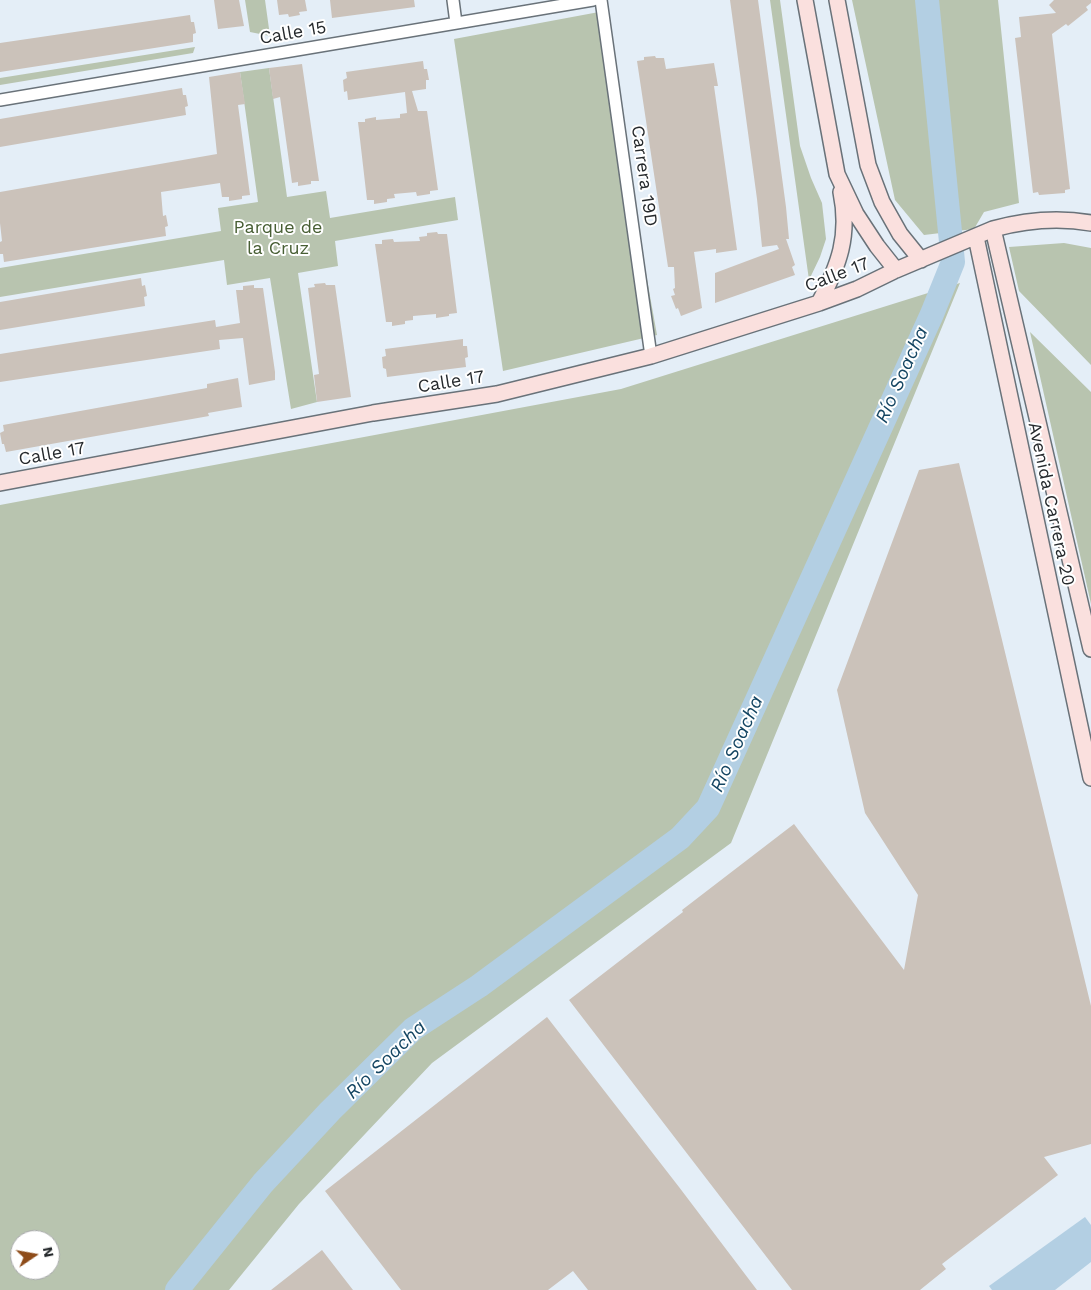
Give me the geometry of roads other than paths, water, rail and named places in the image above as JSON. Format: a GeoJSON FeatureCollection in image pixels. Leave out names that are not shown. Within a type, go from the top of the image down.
{"type":"FeatureCollection","features":[{"type":"Feature","properties":{"kind":"street"},"geometry":{"type":"LineString","coordinates":[[453,0],[456,23]]}},
{"type":"Feature","properties":{"kind":"street","name":"Calle 15"},"geometry":{"type":"LineString","coordinates":[[0,100],[593,0]]}},
{"type":"Feature","properties":{"kind":"street","name":"Carrera 19D"},"geometry":{"type":"LineString","coordinates":[[601,0],[651,356]]}},
{"type":"Feature","properties":{"kind":"street"},"geometry":{"type":"LineString","coordinates":[[805,0],[844,207],[843,241],[835,273],[819,303]]}},
{"type":"Feature","properties":{"kind":"street"},"geometry":{"type":"LineString","coordinates":[[838,0],[868,165],[882,202],[900,234],[921,260]]}},
{"type":"Feature","properties":{"kind":"street"},"geometry":{"type":"LineString","coordinates":[[837,174],[856,214],[877,246],[896,270]]}},
{"type":"Feature","properties":{"kind":"street"},"geometry":{"type":"LineString","coordinates":[[970,240],[993,229],[1042,219],[1091,222]]}},
{"type":"Feature","properties":{"kind":"street","name":"Avenida Carrera 20"},"geometry":{"type":"LineString","coordinates":[[993,229],[1091,648]]}},
{"type":"Feature","properties":{"kind":"street","name":"Calle 17"},"geometry":{"type":"LineString","coordinates":[[0,483],[373,413],[497,394],[651,356],[857,290],[896,270],[970,240]]}},
{"type":"Feature","properties":{"kind":"street","name":"Avenida Carrera 20"},"geometry":{"type":"LineString","coordinates":[[970,240],[1091,778]]}},
{"type":"Feature","properties":{"kind":"water"},"geometry":{"type":"Polygon","coordinates":[[[1085,1217],[1091,1225],[1091,1262],[1055,1290],[992,1290],[989,1286],[1085,1217]]]}},
{"type":"Feature","properties":{"kind":"waterway","name":"Río Soacha"},"geometry":{"type":"LineString","coordinates":[[177,1290],[263,1183],[330,1111],[413,1029],[479,986],[680,838],[708,808],[932,314],[953,262],[927,0]]}},
{"type":"Feature","properties":{"kind":"park label","name":"Parque de la Cruz"},"geometry":{"type":"Point","coordinates":[278,238]}}]}
